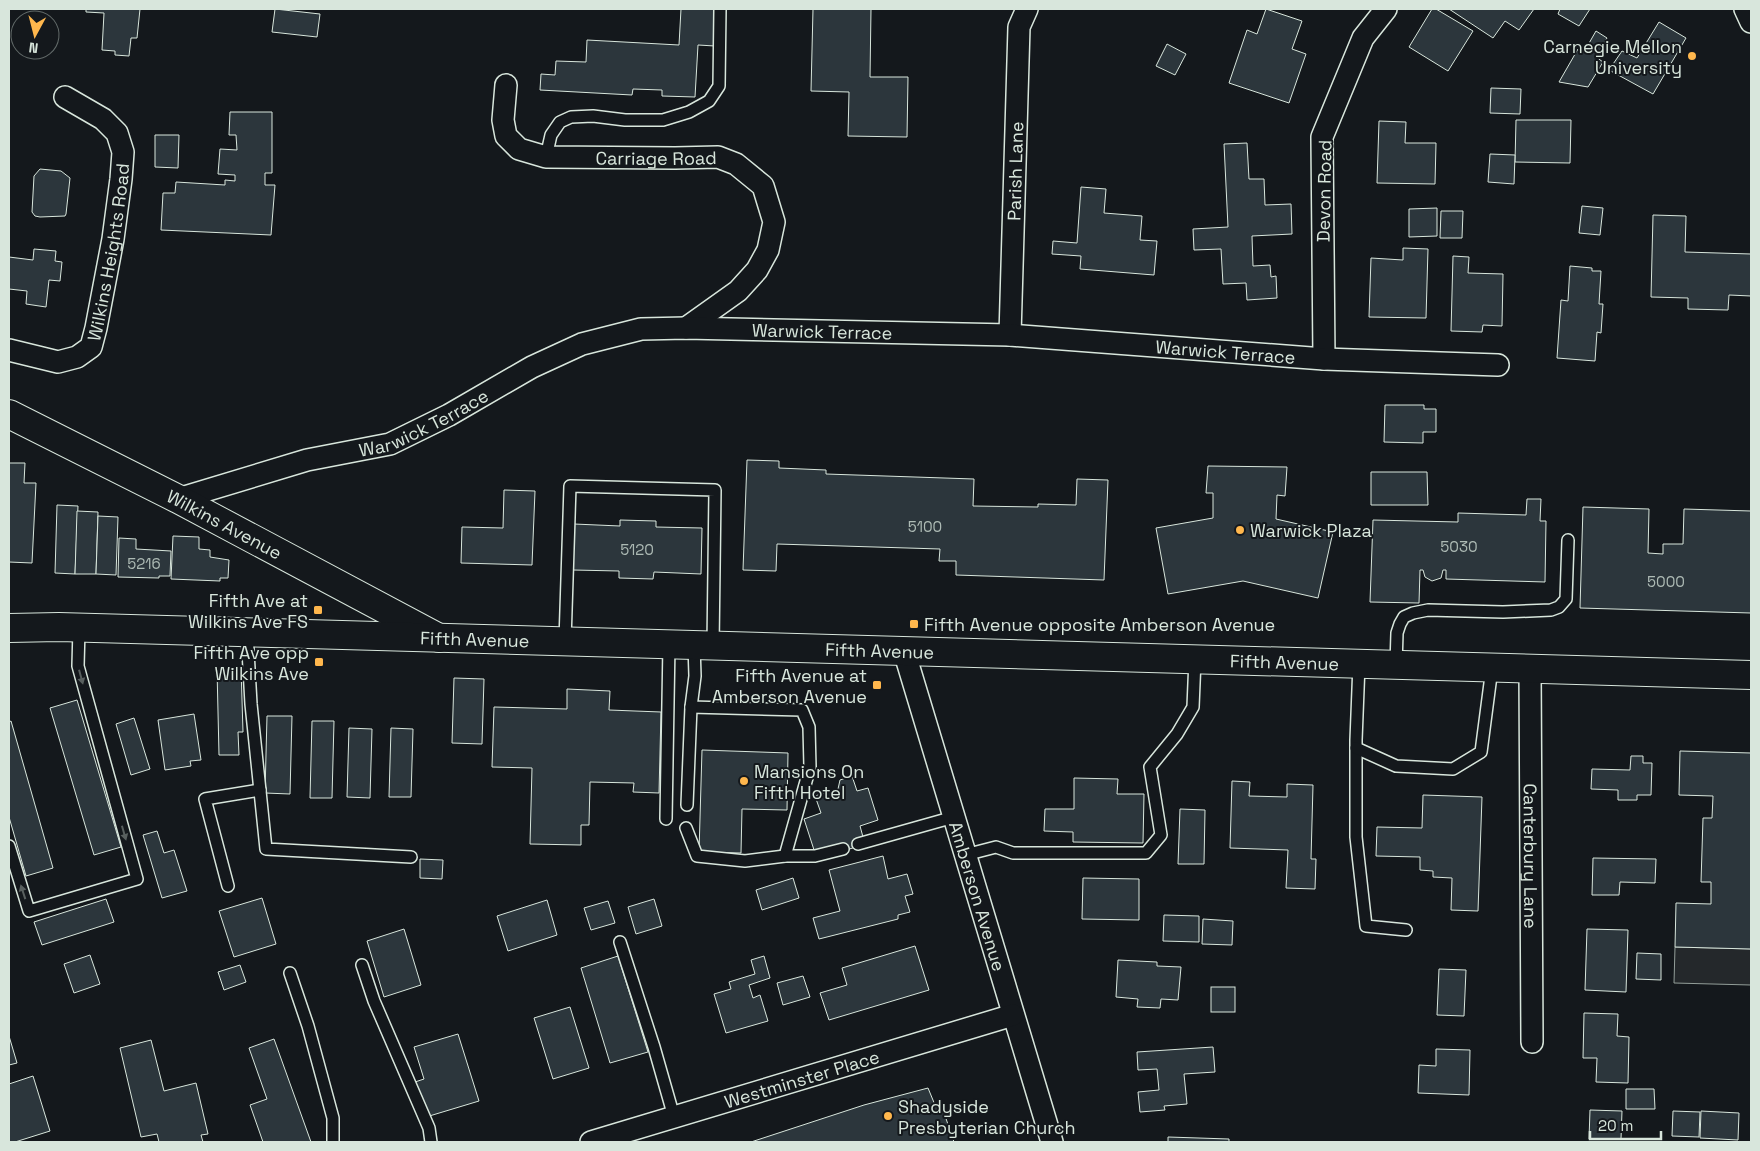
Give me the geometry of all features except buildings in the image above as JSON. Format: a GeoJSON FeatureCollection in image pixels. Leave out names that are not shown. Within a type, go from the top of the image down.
{"type":"FeatureCollection","features":[{"type":"Feature","properties":{"kind":"main road","name":"Wilkins Avenue"},"geometry":{"type":"LineString","coordinates":[[9,414],[178,499],[439,638]]}},
{"type":"Feature","properties":{"kind":"main road","name":"Fifth Avenue"},"geometry":{"type":"LineString","coordinates":[[9,628],[79,628],[1751,674]]}},
{"type":"Feature","properties":{"kind":"street","name":"Parish Lane"},"geometry":{"type":"LineString","coordinates":[[1010,335],[1019,27],[1028,9]]}},
{"type":"Feature","properties":{"kind":"street","name":"Devon Road"},"geometry":{"type":"LineString","coordinates":[[1324,359],[1322,137],[1363,38],[1386,9]]}},
{"type":"Feature","properties":{"kind":"street"},"geometry":{"type":"LineString","coordinates":[[1745,9],[1751,22]]}},
{"type":"Feature","properties":{"kind":"street","name":"Carriage Road"},"geometry":{"type":"LineString","coordinates":[[506,85],[503,120],[506,136],[519,149],[546,157],[718,157],[736,164],[763,186],[774,222],[768,250],[757,270],[738,291],[686,328]]}},
{"type":"Feature","properties":{"kind":"street","name":"Wilkins Heights Road"},"geometry":{"type":"LineString","coordinates":[[9,350],[58,362],[77,357],[91,347],[96,328],[113,239],[123,152],[117,133],[104,119],[65,97]]}},
{"type":"Feature","properties":{"kind":"street","name":"Warwick Terrace"},"geometry":{"type":"LineString","coordinates":[[178,499],[307,460],[390,444],[449,415],[532,367],[582,344],[641,329],[686,328],[1010,335],[1324,359],[1498,365]]}},
{"type":"Feature","properties":{"kind":"street","name":"Amberson Avenue"},"geometry":{"type":"LineString","coordinates":[[904,651],[1052,1142]]}},
{"type":"Feature","properties":{"kind":"street","name":"Canterbury Lane"},"geometry":{"type":"LineString","coordinates":[[1530,668],[1532,1042]]}},
{"type":"Feature","properties":{"kind":"street","name":"Westminster Place"},"geometry":{"type":"LineString","coordinates":[[592,1142],[1013,1015]]}},
{"type":"Feature","properties":{"kind":"lane"},"geometry":{"type":"LineString","coordinates":[[546,157],[551,135],[560,122],[571,116],[593,116],[625,120],[663,120],[688,112],[709,101],[720,86],[720,9]]}},
{"type":"Feature","properties":{"kind":"lane"},"geometry":{"type":"LineString","coordinates":[[565,642],[570,486],[715,490],[666,819]]}},
{"type":"Feature","properties":{"kind":"lane"},"geometry":{"type":"LineString","coordinates":[[1396,665],[1397,633],[1404,617],[1413,613],[1428,610],[1503,612],[1551,610],[1559,607],[1566,600],[1568,540]]}},
{"type":"Feature","properties":{"kind":"lane"},"geometry":{"type":"LineString","coordinates":[[9,846],[29,911],[137,878],[78,666],[79,628]]}},
{"type":"Feature","properties":{"kind":"lane"},"geometry":{"type":"LineString","coordinates":[[248,633],[251,704],[266,849],[411,857]]}},
{"type":"Feature","properties":{"kind":"lane"},"geometry":{"type":"LineString","coordinates":[[687,805],[691,707],[695,676],[692,645]]}},
{"type":"Feature","properties":{"kind":"lane"},"geometry":{"type":"LineString","coordinates":[[965,855],[996,847],[1013,852],[1146,853],[1161,835],[1150,767],[1177,734],[1193,707],[1195,659]]}},
{"type":"Feature","properties":{"kind":"lane"},"geometry":{"type":"LineString","coordinates":[[1360,664],[1356,748],[1356,837],[1366,926],[1406,930]]}},
{"type":"Feature","properties":{"kind":"lane"},"geometry":{"type":"LineString","coordinates":[[1356,748],[1396,766],[1453,768],[1481,752],[1492,668]]}},
{"type":"Feature","properties":{"kind":"lane"},"geometry":{"type":"LineString","coordinates":[[691,707],[802,710],[809,727],[810,767],[785,856]]}},
{"type":"Feature","properties":{"kind":"lane"},"geometry":{"type":"LineString","coordinates":[[228,886],[204,799],[260,790]]}},
{"type":"Feature","properties":{"kind":"lane"},"geometry":{"type":"LineString","coordinates":[[858,844],[954,817]]}},
{"type":"Feature","properties":{"kind":"lane"},"geometry":{"type":"LineString","coordinates":[[686,828],[697,856],[745,862],[785,856],[815,856],[843,849]]}},
{"type":"Feature","properties":{"kind":"lane"},"geometry":{"type":"LineString","coordinates":[[620,942],[654,1047],[674,1117]]}},
{"type":"Feature","properties":{"kind":"lane"},"geometry":{"type":"LineString","coordinates":[[362,965],[374,1001],[429,1128],[431,1142]]}},
{"type":"Feature","properties":{"kind":"lane"},"geometry":{"type":"LineString","coordinates":[[290,973],[308,1026],[331,1110],[333,1142]]}},
{"type":"Feature","properties":{"kind":"shaded area"},"geometry":{"type":"Polygon","coordinates":[[[1675,947],[1751,949],[1751,985],[1674,983],[1675,947]]]}},
{"type":"Feature","properties":{"kind":"place","name":"Carnegie Mellon University"},"geometry":{"type":"Point","coordinates":[1692,56]}},
{"type":"Feature","properties":{"kind":"place","name":"Warwick Plaza"},"geometry":{"type":"Point","coordinates":[1240,530]}},
{"type":"Feature","properties":{"kind":"place","name":"Fifth Ave at Wilkins Ave FS"},"geometry":{"type":"Point","coordinates":[318,610]}},
{"type":"Feature","properties":{"kind":"place","name":"Fifth Avenue opposite Amberson Avenue"},"geometry":{"type":"Point","coordinates":[914,624]}},
{"type":"Feature","properties":{"kind":"place","name":"Fifth Ave opp Wilkins Ave"},"geometry":{"type":"Point","coordinates":[319,662]}},
{"type":"Feature","properties":{"kind":"place","name":"Fifth Avenue at Amberson Avenue"},"geometry":{"type":"Point","coordinates":[877,685]}},
{"type":"Feature","properties":{"kind":"place","name":"Mansions On Fifth Hotel"},"geometry":{"type":"Point","coordinates":[744,781]}},
{"type":"Feature","properties":{"kind":"place","name":"Shadyside Presbyterian Church"},"geometry":{"type":"Point","coordinates":[888,1116]}}]}
